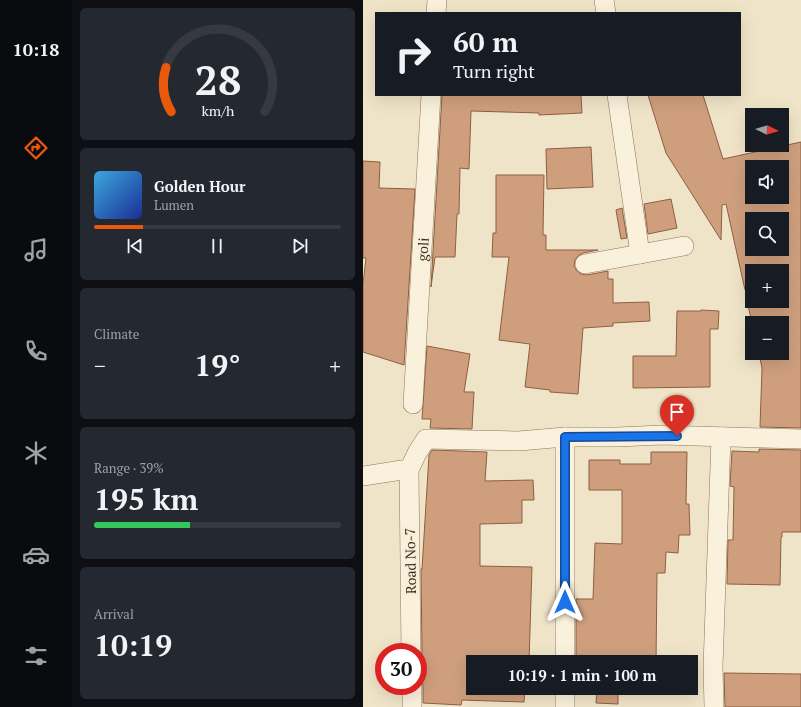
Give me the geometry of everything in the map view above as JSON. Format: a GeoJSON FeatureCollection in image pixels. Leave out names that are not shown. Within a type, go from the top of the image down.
{"type":"FeatureCollection","features":[{"type":"Feature","properties":{"kind":"street"},"geometry":{"type":"LineString","coordinates":[[436,12],[437,0]]}},
{"type":"Feature","properties":{"kind":"street"},"geometry":{"type":"LineString","coordinates":[[604,0],[606,12]]}},
{"type":"Feature","properties":{"kind":"street","name":"goli"},"geometry":{"type":"LineString","coordinates":[[413,404],[431,96]]}},
{"type":"Feature","properties":{"kind":"street"},"geometry":{"type":"LineString","coordinates":[[617,96],[640,254]]}},
{"type":"Feature","properties":{"kind":"street"},"geometry":{"type":"LineString","coordinates":[[585,264],[677,248]]}},
{"type":"Feature","properties":{"kind":"street"},"geometry":{"type":"LineString","coordinates":[[363,476],[409,470],[426,439],[519,441],[565,437],[662,435],[801,439]]}},
{"type":"Feature","properties":{"kind":"street"},"geometry":{"type":"LineString","coordinates":[[565,437],[565,655]]}},
{"type":"Feature","properties":{"kind":"street"},"geometry":{"type":"LineString","coordinates":[[714,707],[714,659],[721,437]]}},
{"type":"Feature","properties":{"kind":"street","name":"Road No-7"},"geometry":{"type":"LineString","coordinates":[[409,470],[411,643]]}},
{"type":"Feature","properties":{"kind":"street"},"geometry":{"type":"LineString","coordinates":[[412,695],[412,707]]}},
{"type":"Feature","properties":{"kind":"street"},"geometry":{"type":"LineString","coordinates":[[565,695],[565,707]]}},
{"type":"Feature","properties":{"kind":"building"},"geometry":{"type":"Polygon","coordinates":[[[442,96],[581,96],[582,113],[539,115],[539,113],[471,111],[469,169],[460,168],[459,214],[457,214],[455,257],[435,257],[431,287],[442,96]]]}},
{"type":"Feature","properties":{"kind":"building"},"geometry":{"type":"Polygon","coordinates":[[[648,96],[703,96],[723,159],[755,152],[789,152],[789,145],[801,142],[801,428],[760,427],[762,368],[760,360],[789,360],[789,316],[750,316],[749,308],[789,308],[789,264],[745,264],[745,290],[726,204],[722,205],[721,240],[666,153],[648,96]]]}},
{"type":"Feature","properties":{"kind":"building"},"geometry":{"type":"Polygon","coordinates":[[[591,147],[593,187],[547,189],[546,149],[591,147]]]}},
{"type":"Feature","properties":{"kind":"building"},"geometry":{"type":"Polygon","coordinates":[[[363,161],[380,162],[379,188],[415,189],[404,365],[363,352],[363,284],[366,258],[363,258],[363,161]]]}},
{"type":"Feature","properties":{"kind":"building"},"geometry":{"type":"Polygon","coordinates":[[[496,175],[544,175],[543,235],[546,235],[546,250],[598,250],[583,253],[578,256],[575,260],[574,266],[577,271],[581,274],[587,275],[608,271],[608,279],[613,279],[613,303],[649,302],[650,321],[613,323],[613,326],[583,328],[578,394],[550,392],[550,390],[525,387],[530,344],[499,340],[509,257],[492,257],[493,233],[496,233],[496,175]]]}},
{"type":"Feature","properties":{"kind":"building"},"geometry":{"type":"Polygon","coordinates":[[[671,199],[677,228],[648,234],[644,204],[671,199]]]}},
{"type":"Feature","properties":{"kind":"building"},"geometry":{"type":"Polygon","coordinates":[[[622,208],[627,238],[621,239],[616,210],[622,208]]]}},
{"type":"Feature","properties":{"kind":"building"},"geometry":{"type":"Polygon","coordinates":[[[677,311],[719,311],[718,329],[710,329],[710,387],[633,388],[633,356],[676,356],[677,311]]]}},
{"type":"Feature","properties":{"kind":"building"},"geometry":{"type":"Polygon","coordinates":[[[427,346],[470,354],[464,392],[474,392],[472,429],[430,428],[431,419],[422,419],[427,346]]]}},
{"type":"Feature","properties":{"kind":"building"},"geometry":{"type":"Polygon","coordinates":[[[759,449],[801,450],[801,532],[782,532],[780,585],[727,584],[728,540],[733,540],[734,487],[730,486],[732,451],[759,452],[759,449]]]}},
{"type":"Feature","properties":{"kind":"building"},"geometry":{"type":"Polygon","coordinates":[[[432,450],[487,452],[485,481],[533,480],[534,500],[522,500],[522,523],[480,524],[480,566],[532,567],[529,655],[466,655],[466,695],[524,695],[524,702],[462,700],[461,705],[423,703],[423,695],[427,695],[427,643],[422,643],[421,569],[429,455],[432,450]]]}},
{"type":"Feature","properties":{"kind":"building"},"geometry":{"type":"Polygon","coordinates":[[[651,452],[687,452],[686,504],[689,504],[690,535],[679,535],[678,553],[666,552],[665,573],[657,573],[656,655],[576,655],[576,599],[593,599],[595,543],[622,544],[622,490],[589,490],[589,460],[620,460],[620,464],[651,464],[651,452]]]}},
{"type":"Feature","properties":{"kind":"building"},"geometry":{"type":"Polygon","coordinates":[[[724,673],[801,674],[801,707],[725,707],[724,673]]]}},
{"type":"Feature","properties":{"kind":"building"},"geometry":{"type":"Polygon","coordinates":[[[597,695],[618,695],[618,704],[596,703],[597,695]]]}},
{"type":"Feature","properties":{"kind":"route"},"geometry":{"type":"LineString","coordinates":[[565,602],[565,437],[677,436]]}}]}
